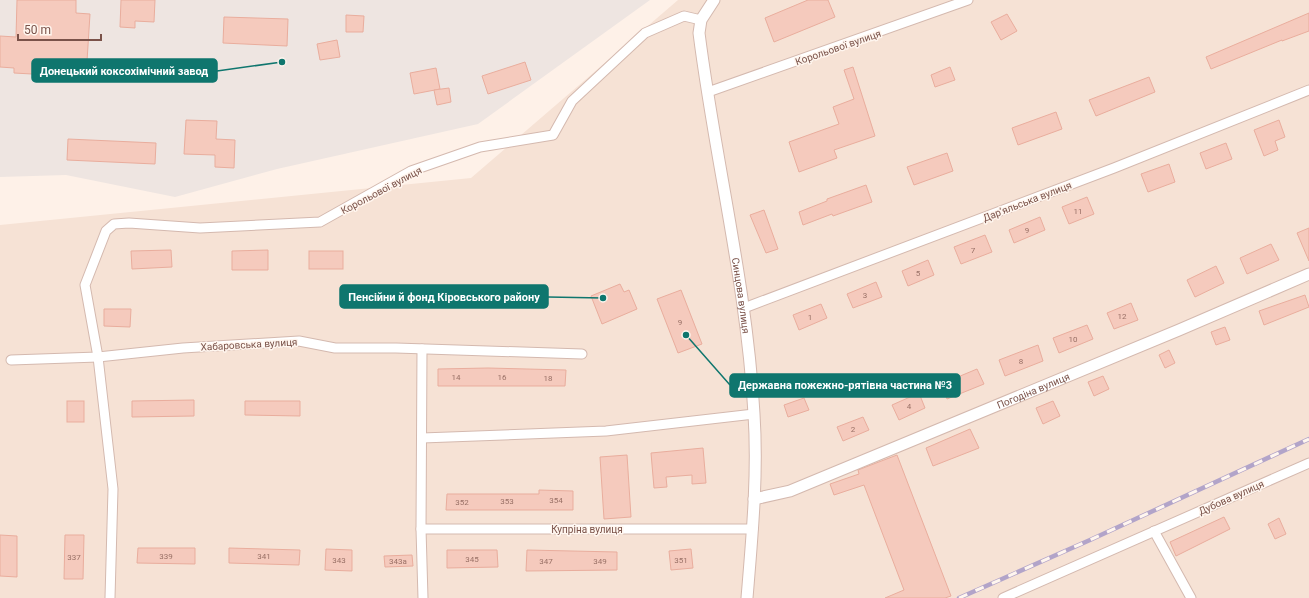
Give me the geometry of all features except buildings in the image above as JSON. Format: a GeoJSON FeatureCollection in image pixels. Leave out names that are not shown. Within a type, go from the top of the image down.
{"type":"FeatureCollection","features":[{"type":"Feature","properties":{"kind":"street"},"geometry":{"type":"LineString","coordinates":[[701,20],[714,0]]}},
{"type":"Feature","properties":{"kind":"street","name":"Корольової вулиця"},"geometry":{"type":"LineString","coordinates":[[708,92],[968,0]]}},
{"type":"Feature","properties":{"kind":"street","name":"Корольової вулиця"},"geometry":{"type":"LineString","coordinates":[[98,357],[85,285],[106,231],[114,224],[129,223],[200,228],[320,222],[411,171],[480,147],[553,136],[572,101],[646,33],[684,16],[701,20]]}},
{"type":"Feature","properties":{"kind":"street","name":"Синцова вулиця"},"geometry":{"type":"LineString","coordinates":[[701,20],[699,33],[744,308],[754,414],[754,499],[747,598]]}},
{"type":"Feature","properties":{"kind":"street","name":"Дар’яльська вулиця"},"geometry":{"type":"LineString","coordinates":[[744,308],[1114,168],[1309,90]]}},
{"type":"Feature","properties":{"kind":"street","name":"Погодіна вулиця"},"geometry":{"type":"LineString","coordinates":[[754,499],[790,491],[1172,333],[1309,274]]}},
{"type":"Feature","properties":{"kind":"street","name":"Хабаровська вулиця"},"geometry":{"type":"LineString","coordinates":[[11,360],[98,357],[183,348],[299,341],[335,348],[582,354]]}},
{"type":"Feature","properties":{"kind":"street"},"geometry":{"type":"LineString","coordinates":[[422,349],[421,529],[423,598]]}},
{"type":"Feature","properties":{"kind":"street"},"geometry":{"type":"LineString","coordinates":[[98,357],[112,489],[110,598]]}},
{"type":"Feature","properties":{"kind":"street"},"geometry":{"type":"LineString","coordinates":[[422,438],[606,431],[754,414]]}},
{"type":"Feature","properties":{"kind":"street","name":"Дубова вулиця"},"geometry":{"type":"LineString","coordinates":[[1003,598],[1309,463]]}},
{"type":"Feature","properties":{"kind":"street","name":"Купріна вулиця"},"geometry":{"type":"LineString","coordinates":[[421,529],[752,529]]}},
{"type":"Feature","properties":{"kind":"street"},"geometry":{"type":"LineString","coordinates":[[1154,531],[1191,598]]}},
{"type":"Feature","properties":{"kind":"shaded area"},"geometry":{"type":"Polygon","coordinates":[[[0,0],[650,0],[478,124],[277,169],[175,197],[66,175],[0,177],[0,0]]]}},
{"type":"Feature","properties":{"kind":"shaded area"},"geometry":{"type":"Polygon","coordinates":[[[678,0],[1309,0],[1309,598],[0,598],[0,225],[471,178],[678,0]]]}},
{"type":"Feature","properties":{"kind":"railway"},"geometry":{"type":"LineString","coordinates":[[959,598],[1090,540],[1309,439]]}},
{"type":"Feature","properties":{"kind":"place","name":"Донецький коксохімічний завод"},"geometry":{"type":"Point","coordinates":[282,62]}},
{"type":"Feature","properties":{"kind":"place","name":"Пенсійни й фонд Кіровського району"},"geometry":{"type":"Point","coordinates":[603,298]}},
{"type":"Feature","properties":{"kind":"place","name":"Державна пожежно-рятівна частина №3"},"geometry":{"type":"Point","coordinates":[686,335]}}]}
